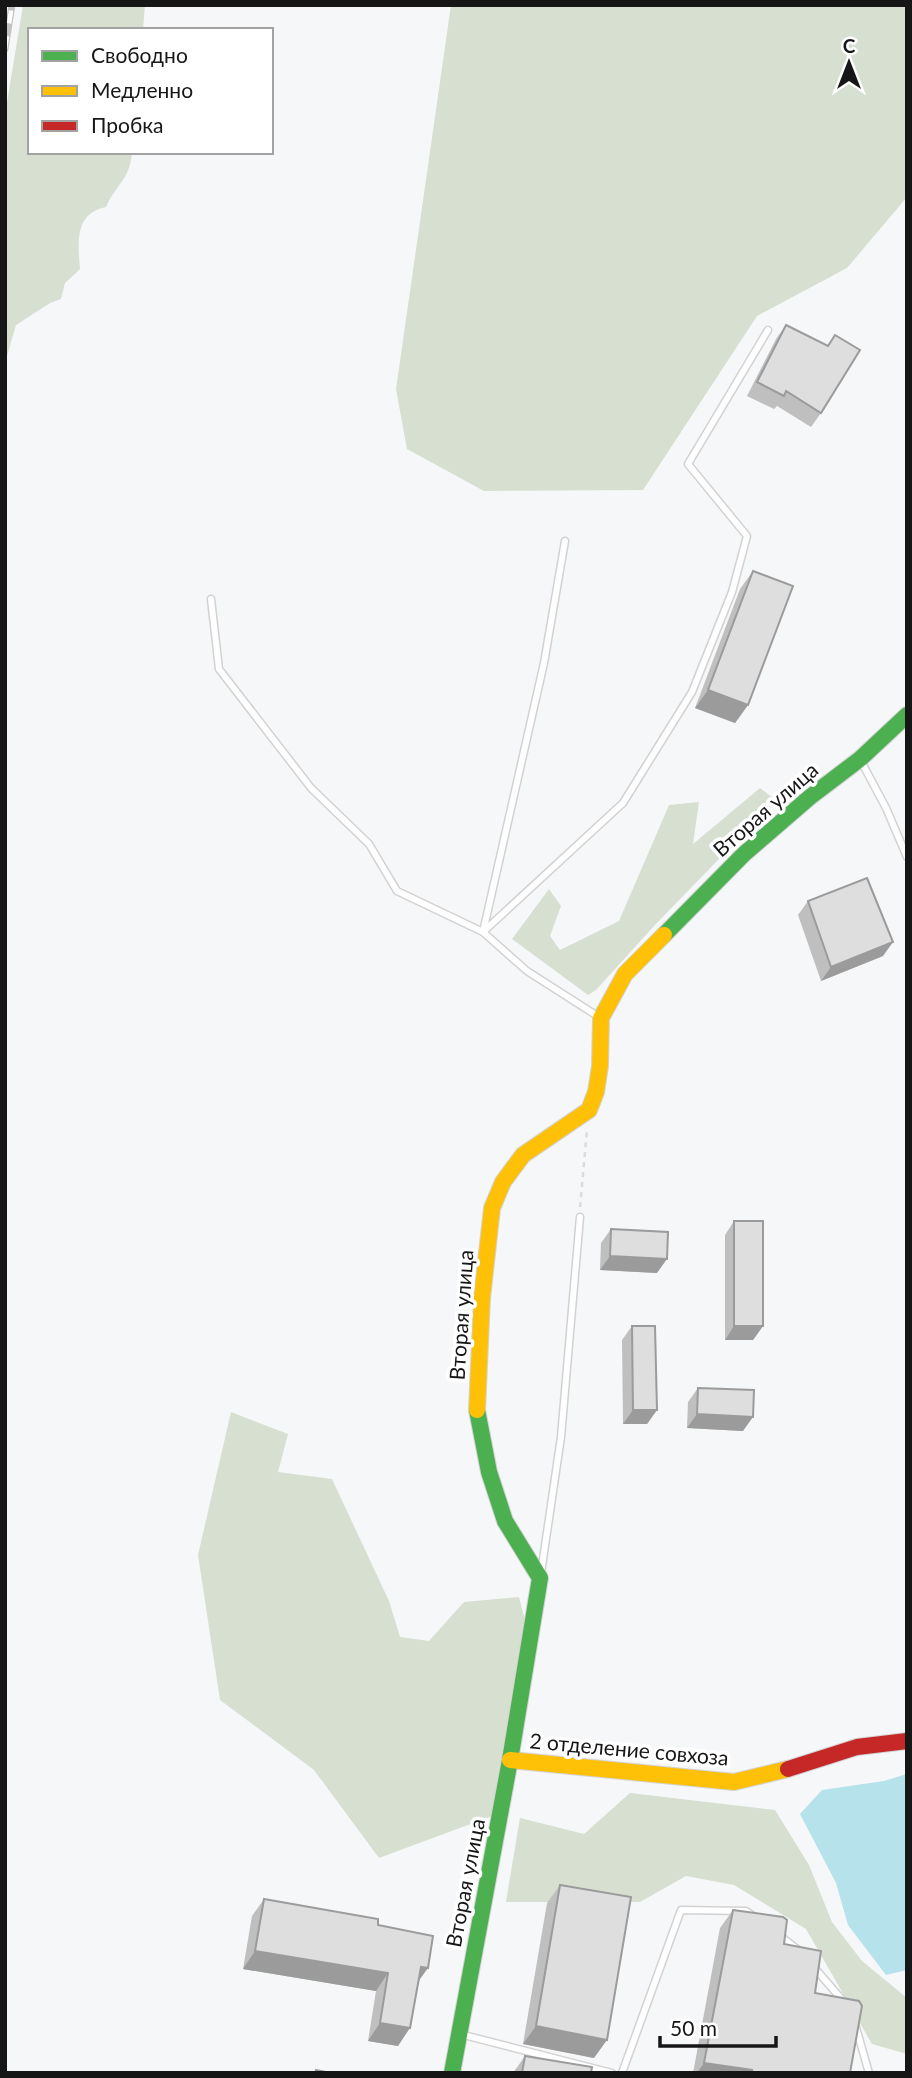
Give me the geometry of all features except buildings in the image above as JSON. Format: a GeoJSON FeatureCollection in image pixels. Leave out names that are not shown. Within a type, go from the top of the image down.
{"type":"FeatureCollection","features":[{"type":"Feature","properties":{"kind":"street","name":"Вторая улица"},"geometry":{"type":"LineString","coordinates":[[452,2073],[510,1760],[540,1578],[505,1521],[489,1472],[477,1412],[482,1298],[492,1208],[503,1182],[523,1156],[589,1110],[596,1091],[600,1066],[601,1018],[625,974],[744,853],[860,759],[907,715]]}},
{"type":"Feature","properties":{"kind":"street","name":"2 отделение совхоза"},"geometry":{"type":"LineString","coordinates":[[510,1760],[734,1782],[793,1768],[857,1746],[907,1741]]}},
{"type":"Feature","properties":{"kind":"lane"},"geometry":{"type":"LineString","coordinates":[[483,932],[623,803],[692,692],[732,592],[747,536],[688,464],[768,330]]}},
{"type":"Feature","properties":{"kind":"lane"},"geometry":{"type":"LineString","coordinates":[[483,932],[544,663],[565,541]]}},
{"type":"Feature","properties":{"kind":"lane"},"geometry":{"type":"LineString","coordinates":[[211,599],[219,669],[311,788],[369,844],[397,891],[483,932],[527,971],[601,1018]]}},
{"type":"Feature","properties":{"kind":"lane"},"geometry":{"type":"LineString","coordinates":[[860,759],[886,808],[907,857]]}},
{"type":"Feature","properties":{"kind":"lane"},"geometry":{"type":"LineString","coordinates":[[540,1578],[561,1437],[580,1217]]}},
{"type":"Feature","properties":{"kind":"lane"},"geometry":{"type":"LineString","coordinates":[[622,2073],[681,1910],[746,1911],[756,1918]]}},
{"type":"Feature","properties":{"kind":"lane"},"geometry":{"type":"LineString","coordinates":[[777,1933],[797,1948],[843,2001],[848,2011]]}},
{"type":"Feature","properties":{"kind":"lane"},"geometry":{"type":"LineString","coordinates":[[854,2021],[869,2073]]}},
{"type":"Feature","properties":{"kind":"lane"},"geometry":{"type":"LineString","coordinates":[[458,2033],[612,2073]]}},
{"type":"Feature","properties":{"kind":"path"},"geometry":{"type":"LineString","coordinates":[[582,1193],[589,1110]]}},
{"type":"Feature","properties":{"kind":"shaded area"},"geometry":{"type":"Polygon","coordinates":[[[23,5],[145,5],[143,28],[28,28],[28,154],[132,154],[126,176],[106,207],[96,210],[83,223],[79,240],[80,269],[65,283],[61,299],[16,325],[5,363],[5,115],[23,5]]]}},
{"type":"Feature","properties":{"kind":"shaded area"},"geometry":{"type":"Polygon","coordinates":[[[451,5],[907,5],[907,197],[847,268],[757,316],[643,490],[484,491],[407,449],[396,389],[451,5]]]}},
{"type":"Feature","properties":{"kind":"shaded area"},"geometry":{"type":"Polygon","coordinates":[[[760,788],[776,800],[596,990],[588,995],[512,939],[549,889],[561,906],[550,936],[560,950],[619,921],[669,805],[699,802],[693,844],[760,788]]]}},
{"type":"Feature","properties":{"kind":"shaded area"},"geometry":{"type":"Polygon","coordinates":[[[231,1412],[288,1434],[278,1472],[332,1479],[389,1601],[400,1637],[429,1641],[464,1602],[519,1597],[526,1624],[492,1816],[379,1858],[314,1770],[220,1700],[198,1555],[231,1412]]]}},
{"type":"Feature","properties":{"kind":"shaded area"},"geometry":{"type":"Polygon","coordinates":[[[630,1793],[775,1810],[809,1865],[832,1922],[862,1961],[907,1998],[907,2054],[872,2044],[806,1929],[734,1885],[686,1876],[640,1902],[506,1902],[520,1818],[584,1834],[630,1793]]]}},
{"type":"Feature","properties":{"kind":"water"},"geometry":{"type":"Polygon","coordinates":[[[907,1774],[907,1970],[886,1975],[848,1925],[836,1883],[800,1814],[822,1790],[884,1781],[907,1774]]]}},
{"type":"Feature","properties":{"kind":"railway"},"geometry":{"type":"LineString","coordinates":[[5,49],[12,5]]}},
{"type":"Feature","properties":{"kind":"traffic: fast"},"geometry":{"type":"LineString","coordinates":[[664,935],[744,854],[810,797],[860,759],[907,715]]}},
{"type":"Feature","properties":{"kind":"traffic: fast"},"geometry":{"type":"LineString","coordinates":[[452,2073],[510,1760],[540,1578],[505,1521],[489,1472],[477,1410]]}},
{"type":"Feature","properties":{"kind":"traffic: slow"},"geometry":{"type":"LineString","coordinates":[[477,1410],[482,1298],[492,1208],[503,1182],[523,1155],[589,1110],[596,1092],[600,1066],[601,1018],[625,974],[664,935]]}},
{"type":"Feature","properties":{"kind":"traffic: slow"},"geometry":{"type":"LineString","coordinates":[[510,1760],[734,1782],[788,1769]]}},
{"type":"Feature","properties":{"kind":"traffic: jam"},"geometry":{"type":"LineString","coordinates":[[788,1769],[857,1747],[907,1741]]}}]}
